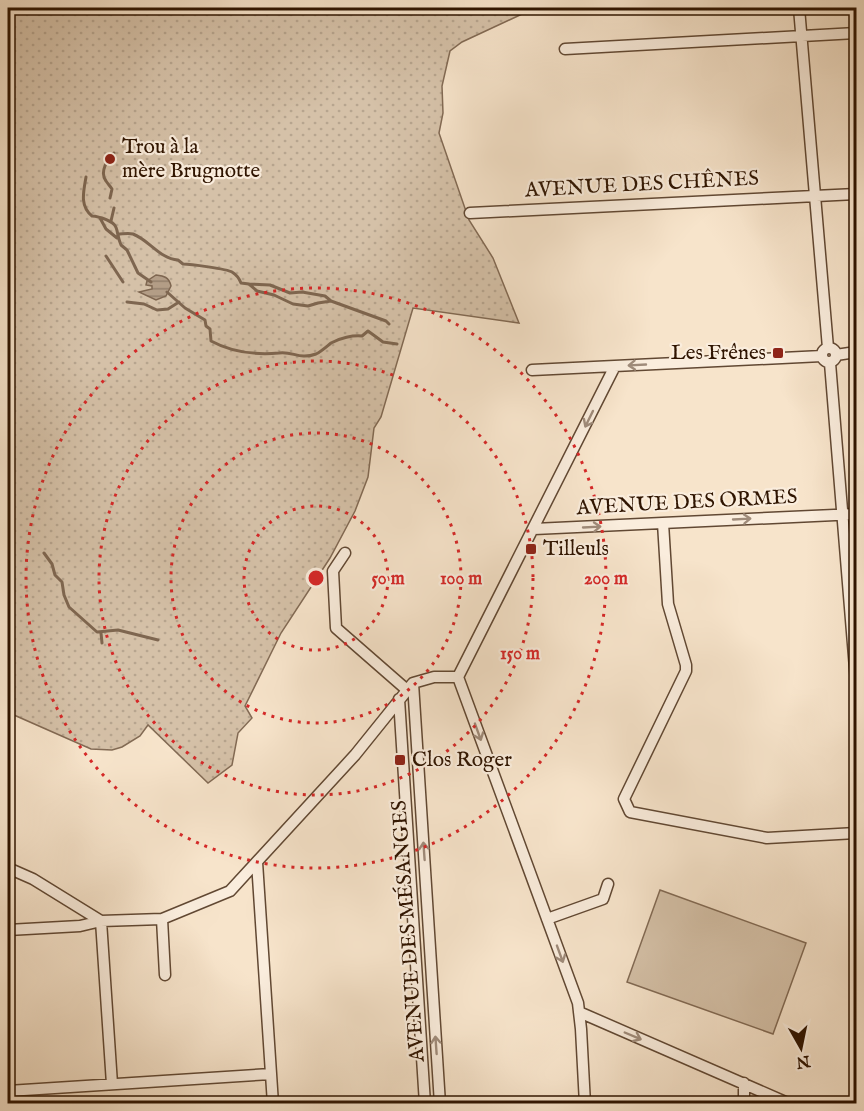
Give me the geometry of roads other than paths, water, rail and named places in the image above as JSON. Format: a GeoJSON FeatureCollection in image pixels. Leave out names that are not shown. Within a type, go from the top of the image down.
{"type":"FeatureCollection","features":[{"type":"Feature","properties":{"kind":"street"},"geometry":{"type":"LineString","coordinates":[[799,8],[856,681]]}},
{"type":"Feature","properties":{"kind":"street"},"geometry":{"type":"LineString","coordinates":[[565,49],[856,33]]}},
{"type":"Feature","properties":{"kind":"street","name":"AVENUE DES CHÊNES"},"geometry":{"type":"LineString","coordinates":[[470,213],[856,194]]}},
{"type":"Feature","properties":{"kind":"street"},"geometry":{"type":"LineString","coordinates":[[531,370],[856,352]]}},
{"type":"Feature","properties":{"kind":"street"},"geometry":{"type":"LineString","coordinates":[[585,1104],[578,1003],[458,677],[615,366]]}},
{"type":"Feature","properties":{"kind":"street","name":"AVENUE DES ORMES"},"geometry":{"type":"LineString","coordinates":[[534,529],[856,514]]}},
{"type":"Feature","properties":{"kind":"street"},"geometry":{"type":"LineString","coordinates":[[663,523],[668,604],[687,665],[624,799],[627,810],[767,838],[856,833]]}},
{"type":"Feature","properties":{"kind":"street"},"geometry":{"type":"LineString","coordinates":[[345,553],[333,571],[336,628],[410,687]]}},
{"type":"Feature","properties":{"kind":"street"},"geometry":{"type":"LineString","coordinates":[[8,930],[80,926],[101,921],[162,919],[230,891],[355,755],[410,687],[434,676],[458,677]]}},
{"type":"Feature","properties":{"kind":"street","name":"AVENUE DES MÉSANGES"},"geometry":{"type":"LineString","coordinates":[[410,687],[440,1104]]}},
{"type":"Feature","properties":{"kind":"street","name":"AVENUE DES MÉSANGES"},"geometry":{"type":"LineString","coordinates":[[399,699],[425,1104]]}},
{"type":"Feature","properties":{"kind":"street"},"geometry":{"type":"LineString","coordinates":[[257,862],[273,1104]]}},
{"type":"Feature","properties":{"kind":"street"},"geometry":{"type":"LineString","coordinates":[[8,868],[33,879],[101,921]]}},
{"type":"Feature","properties":{"kind":"street"},"geometry":{"type":"LineString","coordinates":[[547,919],[603,899],[608,884]]}},
{"type":"Feature","properties":{"kind":"street"},"geometry":{"type":"LineString","coordinates":[[162,919],[165,975]]}},
{"type":"Feature","properties":{"kind":"street"},"geometry":{"type":"LineString","coordinates":[[101,921],[112,1084]]}},
{"type":"Feature","properties":{"kind":"street"},"geometry":{"type":"LineString","coordinates":[[579,1012],[790,1104]]}},
{"type":"Feature","properties":{"kind":"street"},"geometry":{"type":"LineString","coordinates":[[8,1091],[271,1074]]}},
{"type":"Feature","properties":{"kind":"street"},"geometry":{"type":"LineString","coordinates":[[744,1083],[744,1104]]}},
{"type":"Feature","properties":{"kind":"waterway"},"geometry":{"type":"LineString","coordinates":[[110,198],[112,189],[103,174],[107,162],[114,153]]}},
{"type":"Feature","properties":{"kind":"waterway"},"geometry":{"type":"LineString","coordinates":[[86,177],[83,198],[85,208],[92,216],[115,225],[121,245],[127,250],[138,273],[151,282]]}},
{"type":"Feature","properties":{"kind":"waterway"},"geometry":{"type":"LineString","coordinates":[[111,221],[114,208]]}},
{"type":"Feature","properties":{"kind":"waterway"},"geometry":{"type":"LineString","coordinates":[[100,218],[106,229],[117,238]]}},
{"type":"Feature","properties":{"kind":"waterway"},"geometry":{"type":"LineString","coordinates":[[118,234],[133,234],[160,253],[183,264],[232,272],[241,283],[249,284],[257,291],[274,295],[293,304],[308,306],[331,301],[389,324]]}},
{"type":"Feature","properties":{"kind":"waterway"},"geometry":{"type":"LineString","coordinates":[[106,256],[123,282]]}},
{"type":"Feature","properties":{"kind":"waterway"},"geometry":{"type":"LineString","coordinates":[[249,284],[270,285],[290,293],[302,292],[325,296],[331,301]]}},
{"type":"Feature","properties":{"kind":"waterway"},"geometry":{"type":"LineString","coordinates":[[167,292],[185,308],[205,320],[206,326],[210,329],[211,341],[236,351],[310,356],[335,341],[351,336],[362,336],[368,331],[383,342],[397,344]]}},
{"type":"Feature","properties":{"kind":"waterway"},"geometry":{"type":"LineString","coordinates":[[127,302],[144,304],[157,310],[168,309],[179,302]]}},
{"type":"Feature","properties":{"kind":"waterway"},"geometry":{"type":"LineString","coordinates":[[44,553],[52,564],[55,575],[62,582],[69,607],[97,632],[118,630],[158,640]]}},
{"type":"Feature","properties":{"kind":"waterway"},"geometry":{"type":"LineString","coordinates":[[101,633],[102,643]]}},
{"type":"Feature","properties":{"kind":"place","name":"Trou à la mère Brugnotte"},"geometry":{"type":"Point","coordinates":[110,159]}},
{"type":"Feature","properties":{"kind":"place","name":"Les Frênes"},"geometry":{"type":"Point","coordinates":[778,353]}},
{"type":"Feature","properties":{"kind":"place","name":"Tilleuls"},"geometry":{"type":"Point","coordinates":[531,549]}},
{"type":"Feature","properties":{"kind":"place","name":"Clos Roger"},"geometry":{"type":"Point","coordinates":[400,760]}}]}
